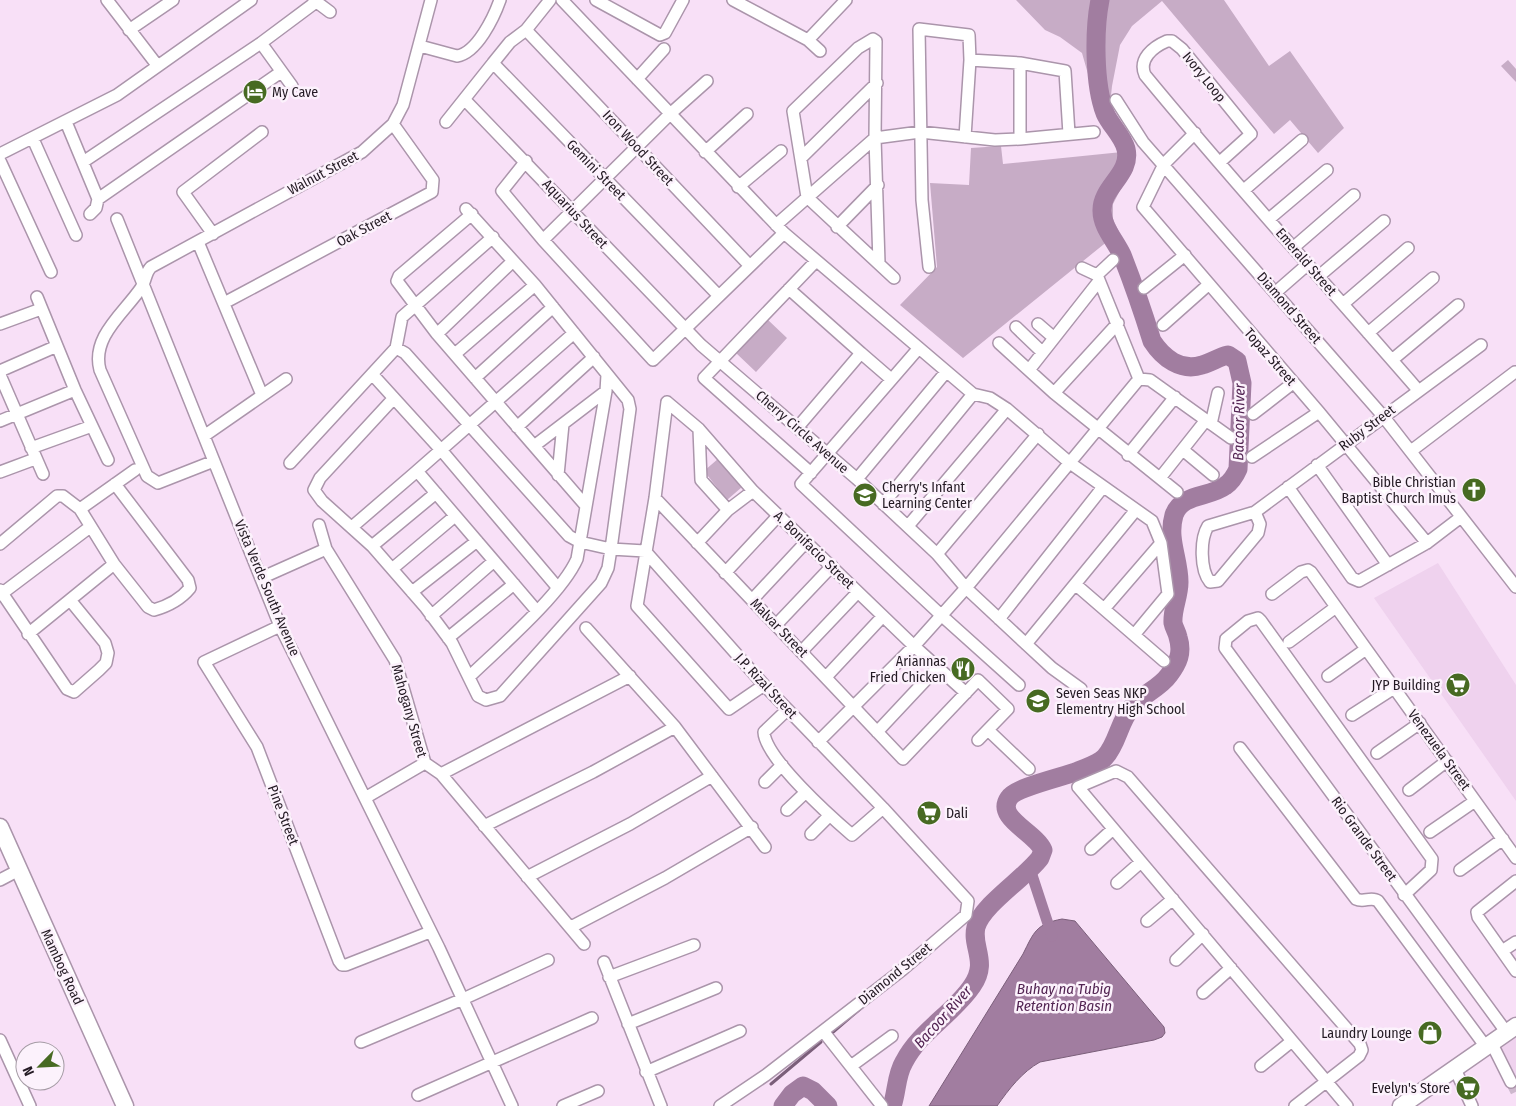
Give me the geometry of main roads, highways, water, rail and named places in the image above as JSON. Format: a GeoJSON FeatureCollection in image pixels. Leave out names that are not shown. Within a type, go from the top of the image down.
{"type":"FeatureCollection","features":[{"type":"Feature","properties":{"kind":"main road","name":"Mambog Road"},"geometry":{"type":"LineString","coordinates":[[0,827],[125,1106]]}},
{"type":"Feature","properties":{"kind":"main road"},"geometry":{"type":"LineString","coordinates":[[1401,1106],[1512,1029]]}},
{"type":"Feature","properties":{"kind":"water","name":"Buhay na Tubig Retention Basin"},"geometry":{"type":"Polygon","coordinates":[[[1062,919],[1075,921],[1164,1027],[1165,1033],[1162,1037],[1154,1040],[1040,1062],[1033,1066],[1011,1087],[997,1106],[929,1106],[1033,935],[1046,923],[1062,919]]]}},
{"type":"Feature","properties":{"kind":"waterway","name":"Bacoor River"},"geometry":{"type":"LineString","coordinates":[[892,1106],[899,1072],[911,1051],[956,1005],[977,977],[979,962],[975,934],[980,918],[995,900],[1040,858],[1043,850],[1039,843],[1018,825],[1007,812],[1006,805],[1009,798],[1021,790],[1078,771],[1102,759],[1113,745],[1124,719],[1132,707],[1165,680],[1172,671],[1180,653],[1178,635],[1173,623],[1179,582],[1172,532],[1174,515],[1178,508],[1189,499],[1219,490],[1225,486],[1233,479],[1238,469],[1242,383],[1237,361],[1228,355],[1202,365],[1187,367],[1173,362],[1156,347],[1152,341],[1122,255],[1104,223],[1103,202],[1125,166],[1127,158],[1124,144],[1105,113],[1101,101],[1096,57],[1100,0]]}},
{"type":"Feature","properties":{"kind":"waterway"},"geometry":{"type":"LineString","coordinates":[[1030,869],[1052,936]]}},
{"type":"Feature","properties":{"kind":"waterway"},"geometry":{"type":"LineString","coordinates":[[832,1033],[860,1009]]}},
{"type":"Feature","properties":{"kind":"waterway"},"geometry":{"type":"LineString","coordinates":[[771,1084],[821,1042]]}},
{"type":"Feature","properties":{"kind":"waterway","name":"Bacoor River"},"geometry":{"type":"LineString","coordinates":[[783,1106],[792,1094],[803,1086],[813,1091],[828,1106]]}},
{"type":"Feature","properties":{"kind":"tunnel"},"geometry":{"type":"LineString","coordinates":[[1511,1082],[1516,1092]]}},
{"type":"Feature","properties":{"kind":"place","name":"My Cave"},"geometry":{"type":"Point","coordinates":[255,92]}},
{"type":"Feature","properties":{"kind":"place","name":"Bible Christian Baptist Church Imus"},"geometry":{"type":"Point","coordinates":[1474,490]}},
{"type":"Feature","properties":{"kind":"place","name":"Cherry's Infant Learning Center"},"geometry":{"type":"Point","coordinates":[865,495]}},
{"type":"Feature","properties":{"kind":"place","name":"Ariannas Fried Chicken"},"geometry":{"type":"Point","coordinates":[963,669]}},
{"type":"Feature","properties":{"kind":"place","name":"JYP Building"},"geometry":{"type":"Point","coordinates":[1458,685]}},
{"type":"Feature","properties":{"kind":"place","name":"Seven Seas NKP Elementry High School"},"geometry":{"type":"Point","coordinates":[1038,701]}},
{"type":"Feature","properties":{"kind":"place","name":"Dali"},"geometry":{"type":"Point","coordinates":[929,813]}},
{"type":"Feature","properties":{"kind":"place","name":"Laundry Lounge"},"geometry":{"type":"Point","coordinates":[1430,1033]}},
{"type":"Feature","properties":{"kind":"place","name":"Evelyn's Store"},"geometry":{"type":"Point","coordinates":[1468,1088]}}]}
